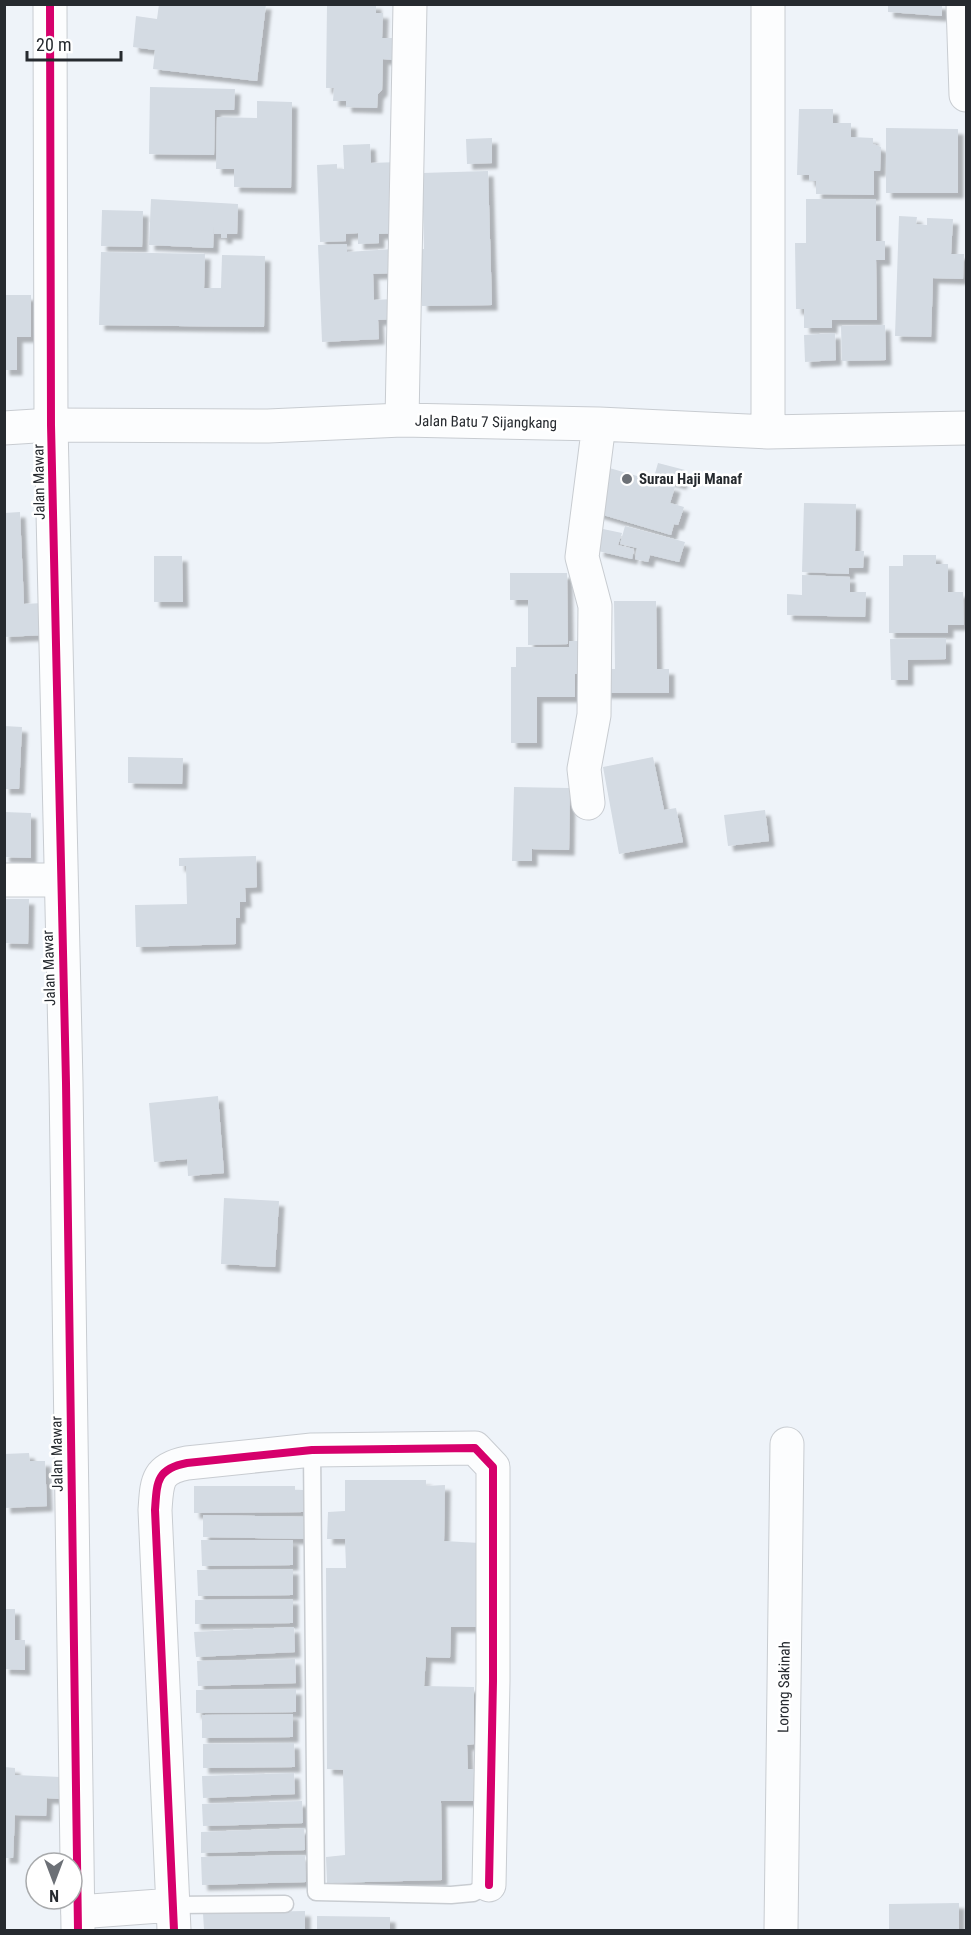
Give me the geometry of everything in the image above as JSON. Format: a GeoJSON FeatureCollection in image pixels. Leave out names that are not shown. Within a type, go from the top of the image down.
{"type":"FeatureCollection","features":[{"type":"Feature","properties":{"kind":"street","name":"Jalan Mawar"},"geometry":{"type":"LineString","coordinates":[[50,4],[51,425],[66,1083],[78,1921]]}},
{"type":"Feature","properties":{"kind":"street"},"geometry":{"type":"LineString","coordinates":[[402,420],[410,4]]}},
{"type":"Feature","properties":{"kind":"street"},"geometry":{"type":"LineString","coordinates":[[768,4],[768,432]]}},
{"type":"Feature","properties":{"kind":"street"},"geometry":{"type":"LineString","coordinates":[[963,4],[966,95]]}},
{"type":"Feature","properties":{"kind":"street","name":"Jalan Batu 7 Sijangkang"},"geometry":{"type":"LineString","coordinates":[[4,428],[51,425],[268,426],[402,420],[599,424],[768,432],[966,428]]}},
{"type":"Feature","properties":{"kind":"street"},"geometry":{"type":"LineString","coordinates":[[588,803],[584,769],[594,715],[595,606],[582,557],[599,424]]}},
{"type":"Feature","properties":{"kind":"street"},"geometry":{"type":"LineString","coordinates":[[4,880],[60,880]]}},
{"type":"Feature","properties":{"kind":"street","name":"Lorong Sakinah"},"geometry":{"type":"LineString","coordinates":[[781,1930],[786,1444]]}},
{"type":"Feature","properties":{"kind":"street"},"geometry":{"type":"LineString","coordinates":[[78,1921],[174,1918],[155,1510],[156,1491],[161,1475],[172,1466],[187,1463],[312,1450],[475,1448],[493,1467],[493,1682],[489,1884]]}},
{"type":"Feature","properties":{"kind":"lane"},"geometry":{"type":"LineString","coordinates":[[312,1450],[316,1892],[451,1895],[473,1893],[489,1884]]}},
{"type":"Feature","properties":{"kind":"lane"},"geometry":{"type":"LineString","coordinates":[[174,1918],[285,1904]]}},
{"type":"Feature","properties":{"kind":"building"},"geometry":{"type":"Polygon","coordinates":[[[159,4],[266,4],[257,81],[153,69],[155,50],[133,47],[136,16],[157,19],[159,4]]]}},
{"type":"Feature","properties":{"kind":"building"},"geometry":{"type":"Polygon","coordinates":[[[327,4],[376,4],[376,13],[383,13],[382,38],[393,38],[393,60],[383,59],[382,90],[378,94],[377,108],[346,107],[346,101],[333,101],[334,88],[326,88],[327,4]]]}},
{"type":"Feature","properties":{"kind":"building"},"geometry":{"type":"Polygon","coordinates":[[[888,4],[942,4],[942,16],[888,12],[888,4]]]}},
{"type":"Feature","properties":{"kind":"building"},"geometry":{"type":"Polygon","coordinates":[[[150,87],[235,89],[234,110],[215,110],[214,155],[149,154],[150,87]]]}},
{"type":"Feature","properties":{"kind":"building"},"geometry":{"type":"Polygon","coordinates":[[[257,101],[292,102],[291,188],[234,187],[234,169],[216,169],[217,117],[257,118],[257,101]]]}},
{"type":"Feature","properties":{"kind":"building"},"geometry":{"type":"Polygon","coordinates":[[[799,109],[833,109],[833,123],[851,123],[851,137],[873,138],[873,144],[881,147],[880,171],[874,171],[874,195],[816,194],[816,181],[809,181],[809,175],[797,175],[799,109]]]}},
{"type":"Feature","properties":{"kind":"building"},"geometry":{"type":"Polygon","coordinates":[[[886,128],[958,129],[958,193],[886,193],[886,128]]]}},
{"type":"Feature","properties":{"kind":"building"},"geometry":{"type":"Polygon","coordinates":[[[492,138],[492,163],[467,164],[466,139],[492,138]]]}},
{"type":"Feature","properties":{"kind":"building"},"geometry":{"type":"Polygon","coordinates":[[[370,144],[371,163],[398,162],[401,233],[379,234],[379,243],[358,244],[358,233],[346,234],[346,241],[320,242],[317,165],[337,164],[337,169],[344,169],[343,145],[370,144]]]}},
{"type":"Feature","properties":{"kind":"building"},"geometry":{"type":"Polygon","coordinates":[[[488,171],[492,305],[422,306],[421,265],[412,250],[424,249],[422,173],[488,171]]]}},
{"type":"Feature","properties":{"kind":"building"},"geometry":{"type":"Polygon","coordinates":[[[151,199],[238,204],[237,234],[227,234],[227,238],[221,238],[221,234],[214,234],[214,226],[213,248],[149,245],[151,199]]]}},
{"type":"Feature","properties":{"kind":"building"},"geometry":{"type":"Polygon","coordinates":[[[806,199],[876,199],[876,241],[885,241],[885,260],[876,260],[877,320],[832,320],[832,328],[804,328],[804,309],[796,309],[795,243],[806,243],[806,199]]]}},
{"type":"Feature","properties":{"kind":"building"},"geometry":{"type":"Polygon","coordinates":[[[102,210],[143,211],[142,247],[101,246],[102,210]]]}},
{"type":"Feature","properties":{"kind":"building"},"geometry":{"type":"Polygon","coordinates":[[[899,216],[917,217],[916,224],[927,225],[927,218],[953,219],[951,254],[964,254],[963,279],[933,278],[931,337],[895,336],[899,216]]]}},
{"type":"Feature","properties":{"kind":"building"},"geometry":{"type":"Polygon","coordinates":[[[347,244],[347,252],[393,249],[394,273],[373,274],[374,300],[393,299],[394,319],[378,320],[379,339],[322,342],[318,245],[347,244]]]}},
{"type":"Feature","properties":{"kind":"building"},"geometry":{"type":"Polygon","coordinates":[[[101,252],[205,254],[204,288],[221,288],[222,255],[265,256],[264,327],[99,325],[101,252]]]}},
{"type":"Feature","properties":{"kind":"building"},"geometry":{"type":"Polygon","coordinates":[[[4,295],[31,295],[31,337],[17,337],[17,370],[4,370],[4,295]]]}},
{"type":"Feature","properties":{"kind":"building"},"geometry":{"type":"Polygon","coordinates":[[[885,325],[886,360],[842,361],[841,326],[885,325]]]}},
{"type":"Feature","properties":{"kind":"building"},"geometry":{"type":"Polygon","coordinates":[[[835,333],[836,360],[805,362],[804,335],[835,333]]]}},
{"type":"Feature","properties":{"kind":"building"},"geometry":{"type":"Polygon","coordinates":[[[658,463],[685,470],[681,484],[654,477],[658,463]]]}},
{"type":"Feature","properties":{"kind":"building"},"geometry":{"type":"Polygon","coordinates":[[[606,467],[675,487],[670,503],[684,507],[678,525],[674,524],[671,535],[593,512],[606,467]]]}},
{"type":"Feature","properties":{"kind":"building"},"geometry":{"type":"Polygon","coordinates":[[[804,503],[856,504],[855,551],[864,551],[863,568],[849,568],[849,574],[802,572],[804,503]]]}},
{"type":"Feature","properties":{"kind":"building"},"geometry":{"type":"Polygon","coordinates":[[[20,512],[24,604],[43,603],[45,635],[4,637],[4,513],[20,512]]]}},
{"type":"Feature","properties":{"kind":"building"},"geometry":{"type":"Polygon","coordinates":[[[625,526],[685,542],[679,562],[650,555],[648,562],[635,559],[637,548],[620,544],[625,526]]]}},
{"type":"Feature","properties":{"kind":"building"},"geometry":{"type":"Polygon","coordinates":[[[603,529],[622,533],[618,545],[634,549],[632,559],[598,551],[603,529]]]}},
{"type":"Feature","properties":{"kind":"building"},"geometry":{"type":"Polygon","coordinates":[[[903,555],[936,555],[936,564],[948,564],[948,592],[963,592],[964,625],[948,625],[948,633],[889,633],[889,566],[903,566],[903,555]]]}},
{"type":"Feature","properties":{"kind":"building"},"geometry":{"type":"Polygon","coordinates":[[[154,556],[182,556],[183,602],[154,602],[154,556]]]}},
{"type":"Feature","properties":{"kind":"building"},"geometry":{"type":"Polygon","coordinates":[[[510,573],[567,573],[568,644],[528,645],[528,600],[510,600],[510,573]]]}},
{"type":"Feature","properties":{"kind":"building"},"geometry":{"type":"Polygon","coordinates":[[[802,575],[850,577],[850,592],[866,592],[865,617],[787,615],[787,594],[802,595],[802,575]]]}},
{"type":"Feature","properties":{"kind":"building"},"geometry":{"type":"Polygon","coordinates":[[[614,601],[656,601],[657,669],[669,669],[669,693],[604,693],[604,669],[615,669],[614,601]]]}},
{"type":"Feature","properties":{"kind":"building"},"geometry":{"type":"Polygon","coordinates":[[[946,638],[946,659],[908,660],[908,680],[891,680],[890,639],[946,638]]]}},
{"type":"Feature","properties":{"kind":"building"},"geometry":{"type":"Polygon","coordinates":[[[569,641],[585,641],[585,674],[575,674],[575,697],[537,697],[537,743],[511,743],[511,667],[516,667],[516,647],[569,647],[569,641]]]}},
{"type":"Feature","properties":{"kind":"building"},"geometry":{"type":"Polygon","coordinates":[[[4,726],[22,727],[19,789],[4,789],[4,726]]]}},
{"type":"Feature","properties":{"kind":"building"},"geometry":{"type":"Polygon","coordinates":[[[128,757],[183,758],[182,784],[128,783],[128,757]]]}},
{"type":"Feature","properties":{"kind":"building"},"geometry":{"type":"Polygon","coordinates":[[[653,757],[664,810],[676,808],[683,842],[619,854],[603,767],[653,757]]]}},
{"type":"Feature","properties":{"kind":"building"},"geometry":{"type":"Polygon","coordinates":[[[514,787],[570,788],[569,850],[532,849],[532,861],[512,861],[514,787]]]}},
{"type":"Feature","properties":{"kind":"building"},"geometry":{"type":"Polygon","coordinates":[[[765,810],[769,841],[728,846],[724,815],[765,810]]]}},
{"type":"Feature","properties":{"kind":"building"},"geometry":{"type":"Polygon","coordinates":[[[4,812],[31,813],[31,858],[4,857],[4,812]]]}},
{"type":"Feature","properties":{"kind":"building"},"geometry":{"type":"Polygon","coordinates":[[[256,856],[257,887],[245,888],[246,902],[240,902],[240,918],[236,918],[236,944],[136,947],[135,905],[187,904],[186,866],[179,866],[179,858],[256,856]]]}},
{"type":"Feature","properties":{"kind":"building"},"geometry":{"type":"Polygon","coordinates":[[[4,899],[29,899],[28,944],[4,943],[4,899]]]}},
{"type":"Feature","properties":{"kind":"building"},"geometry":{"type":"Polygon","coordinates":[[[218,1096],[224,1173],[188,1176],[187,1159],[154,1162],[149,1103],[218,1096]]]}},
{"type":"Feature","properties":{"kind":"building"},"geometry":{"type":"Polygon","coordinates":[[[224,1198],[279,1201],[275,1267],[221,1264],[224,1198]]]}},
{"type":"Feature","properties":{"kind":"building"},"geometry":{"type":"Polygon","coordinates":[[[29,1453],[30,1461],[45,1461],[47,1506],[5,1508],[4,1454],[29,1453]]]}},
{"type":"Feature","properties":{"kind":"building"},"geometry":{"type":"Polygon","coordinates":[[[345,1480],[426,1480],[426,1486],[445,1485],[444,1541],[480,1543],[478,1627],[451,1627],[450,1658],[426,1657],[424,1686],[474,1687],[474,1744],[467,1745],[468,1769],[474,1769],[473,1801],[441,1801],[442,1880],[327,1883],[326,1857],[345,1855],[343,1770],[327,1769],[326,1568],[346,1568],[345,1539],[327,1539],[328,1512],[345,1511],[345,1480]]]}},
{"type":"Feature","properties":{"kind":"building"},"geometry":{"type":"Polygon","coordinates":[[[194,1486],[295,1486],[295,1490],[304,1490],[304,1512],[194,1513],[194,1486]]]}},
{"type":"Feature","properties":{"kind":"building"},"geometry":{"type":"Polygon","coordinates":[[[203,1515],[306,1517],[306,1539],[203,1537],[203,1515]]]}},
{"type":"Feature","properties":{"kind":"building"},"geometry":{"type":"Polygon","coordinates":[[[201,1540],[293,1540],[293,1565],[202,1566],[201,1540]]]}},
{"type":"Feature","properties":{"kind":"building"},"geometry":{"type":"Polygon","coordinates":[[[293,1569],[293,1595],[198,1596],[197,1570],[293,1569]]]}},
{"type":"Feature","properties":{"kind":"building"},"geometry":{"type":"Polygon","coordinates":[[[293,1599],[293,1623],[195,1624],[195,1600],[293,1599]]]}},
{"type":"Feature","properties":{"kind":"building"},"geometry":{"type":"Polygon","coordinates":[[[4,1609],[15,1609],[15,1640],[25,1640],[25,1670],[4,1669],[4,1609]]]}},
{"type":"Feature","properties":{"kind":"building"},"geometry":{"type":"Polygon","coordinates":[[[294,1627],[295,1652],[196,1657],[194,1632],[294,1627]]]}},
{"type":"Feature","properties":{"kind":"building"},"geometry":{"type":"Polygon","coordinates":[[[295,1659],[296,1683],[198,1686],[197,1661],[295,1659]]]}},
{"type":"Feature","properties":{"kind":"building"},"geometry":{"type":"Polygon","coordinates":[[[296,1689],[296,1712],[196,1713],[196,1690],[296,1689]]]}},
{"type":"Feature","properties":{"kind":"building"},"geometry":{"type":"Polygon","coordinates":[[[293,1714],[293,1737],[202,1738],[202,1715],[293,1714]]]}},
{"type":"Feature","properties":{"kind":"building"},"geometry":{"type":"Polygon","coordinates":[[[294,1743],[295,1767],[203,1768],[203,1744],[294,1743]]]}},
{"type":"Feature","properties":{"kind":"building"},"geometry":{"type":"Polygon","coordinates":[[[4,1767],[15,1768],[15,1775],[61,1777],[60,1799],[47,1798],[46,1816],[15,1815],[13,1858],[4,1858],[4,1767]]]}},
{"type":"Feature","properties":{"kind":"building"},"geometry":{"type":"Polygon","coordinates":[[[294,1773],[295,1794],[203,1798],[202,1776],[294,1773]]]}},
{"type":"Feature","properties":{"kind":"building"},"geometry":{"type":"Polygon","coordinates":[[[302,1801],[303,1823],[203,1826],[202,1804],[302,1801]]]}},
{"type":"Feature","properties":{"kind":"building"},"geometry":{"type":"Polygon","coordinates":[[[304,1828],[305,1850],[201,1853],[201,1832],[304,1828]]]}},
{"type":"Feature","properties":{"kind":"building"},"geometry":{"type":"Polygon","coordinates":[[[305,1855],[306,1882],[202,1885],[201,1857],[305,1855]]]}},
{"type":"Feature","properties":{"kind":"building"},"geometry":{"type":"Polygon","coordinates":[[[959,1903],[959,1930],[889,1930],[889,1904],[959,1903]]]}},
{"type":"Feature","properties":{"kind":"building"},"geometry":{"type":"Polygon","coordinates":[[[305,1911],[305,1930],[204,1930],[203,1913],[305,1911]]]}},
{"type":"Feature","properties":{"kind":"building"},"geometry":{"type":"Polygon","coordinates":[[[317,1916],[390,1917],[390,1930],[317,1930],[317,1916]]]}},
{"type":"Feature","properties":{"kind":"cycle path"},"geometry":{"type":"LineString","coordinates":[[50,4],[51,425],[66,1083],[78,1930]]}},
{"type":"Feature","properties":{"kind":"cycle path"},"geometry":{"type":"LineString","coordinates":[[174,1930],[155,1510],[160,1478],[169,1469],[187,1463],[312,1450],[475,1448],[493,1467],[493,1681],[489,1885]]}},
{"type":"Feature","properties":{"kind":"place","name":"Surau Haji Manaf"},"geometry":{"type":"Point","coordinates":[627,479]}}]}
